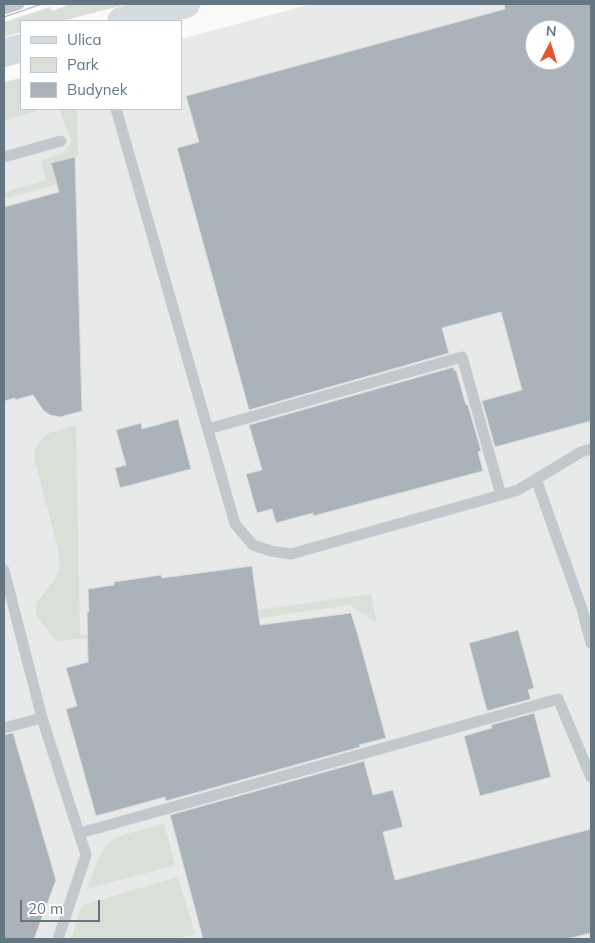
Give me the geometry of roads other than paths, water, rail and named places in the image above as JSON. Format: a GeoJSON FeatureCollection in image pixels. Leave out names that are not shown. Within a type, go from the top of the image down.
{"type":"FeatureCollection","features":[{"type":"Feature","properties":{"kind":"main road"},"geometry":{"type":"LineString","coordinates":[[125,20],[186,4]]}},
{"type":"Feature","properties":{"kind":"main road"},"geometry":{"type":"LineString","coordinates":[[4,53],[20,48]]}},
{"type":"Feature","properties":{"kind":"lane"},"geometry":{"type":"LineString","coordinates":[[4,9],[19,4]]}},
{"type":"Feature","properties":{"kind":"lane"},"geometry":{"type":"LineString","coordinates":[[116,110],[235,524],[253,545],[271,551],[291,554],[501,495],[518,490],[581,452],[591,449]]}},
{"type":"Feature","properties":{"kind":"lane"},"geometry":{"type":"LineString","coordinates":[[4,157],[61,141]]}},
{"type":"Feature","properties":{"kind":"lane"},"geometry":{"type":"LineString","coordinates":[[208,429],[462,357],[501,495]]}},
{"type":"Feature","properties":{"kind":"lane"},"geometry":{"type":"LineString","coordinates":[[536,479],[582,609],[591,644]]}},
{"type":"Feature","properties":{"kind":"lane"},"geometry":{"type":"LineString","coordinates":[[4,570],[42,718],[86,855],[58,939]]}},
{"type":"Feature","properties":{"kind":"lane"},"geometry":{"type":"LineString","coordinates":[[80,833],[558,698],[591,777]]}},
{"type":"Feature","properties":{"kind":"lane"},"geometry":{"type":"LineString","coordinates":[[4,728],[42,718]]}},
{"type":"Feature","properties":{"kind":"tram line"},"geometry":{"type":"LineString","coordinates":[[4,17],[42,4]]}}]}
